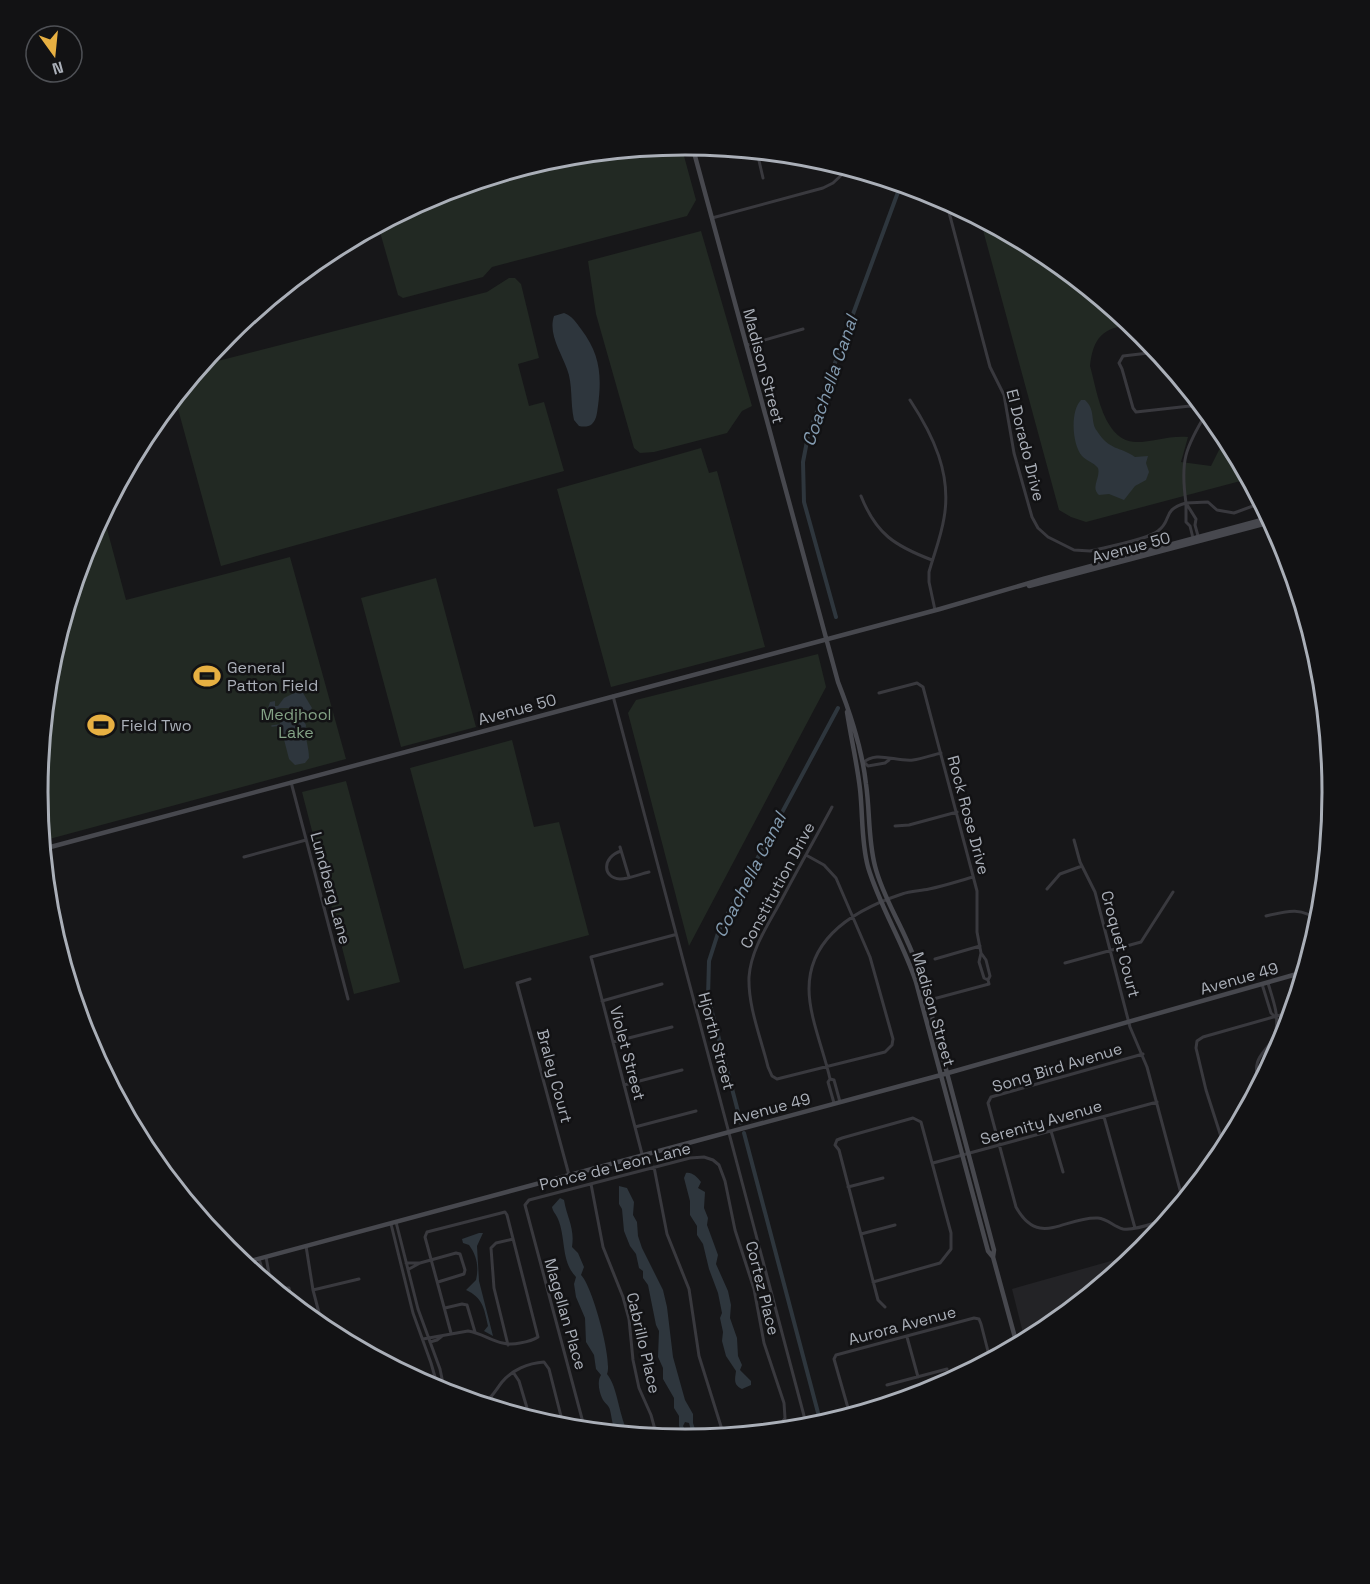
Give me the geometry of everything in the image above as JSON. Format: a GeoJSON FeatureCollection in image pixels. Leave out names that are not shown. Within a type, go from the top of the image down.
{"type":"FeatureCollection","features":[{"type":"Feature","properties":{"kind":"main road","name":"Madison Street"},"geometry":{"type":"LineString","coordinates":[[695,155],[838,682],[845,697],[864,763],[873,855],[884,901]]}},
{"type":"Feature","properties":{"kind":"main road","name":"Avenue 50"},"geometry":{"type":"LineString","coordinates":[[1197,540],[1261,520]]}},
{"type":"Feature","properties":{"kind":"main road","name":"Avenue 50"},"geometry":{"type":"LineString","coordinates":[[50,847],[1043,579],[1263,524]]}},
{"type":"Feature","properties":{"kind":"main road","name":"Madison Street"},"geometry":{"type":"LineString","coordinates":[[845,697],[860,790],[865,852],[873,883],[913,954],[941,1075],[988,1251],[993,1257]]}},
{"type":"Feature","properties":{"kind":"main road","name":"Avenue 49"},"geometry":{"type":"LineString","coordinates":[[254,1260],[941,1075],[1295,975]]}},
{"type":"Feature","properties":{"kind":"main road","name":"Madison Street"},"geometry":{"type":"LineString","coordinates":[[925,1001],[969,1154],[1015,1337]]}},
{"type":"Feature","properties":{"kind":"street"},"geometry":{"type":"LineString","coordinates":[[759,159],[763,178]]}},
{"type":"Feature","properties":{"kind":"street"},"geometry":{"type":"LineString","coordinates":[[712,218],[823,188],[842,175]]}},
{"type":"Feature","properties":{"kind":"street","name":"El Dorado Drive"},"geometry":{"type":"LineString","coordinates":[[949,212],[990,367],[1004,395],[1010,438],[1032,517],[1038,528],[1062,545],[1081,552],[1090,551],[1155,533],[1164,526],[1168,513],[1174,507],[1188,502]]}},
{"type":"Feature","properties":{"kind":"street"},"geometry":{"type":"LineString","coordinates":[[746,345],[803,329]]}},
{"type":"Feature","properties":{"kind":"street"},"geometry":{"type":"LineString","coordinates":[[1146,353],[1123,356],[1119,363],[1136,412],[1192,406]]}},
{"type":"Feature","properties":{"kind":"street"},"geometry":{"type":"LineString","coordinates":[[910,400],[932,436],[944,477],[945,516],[932,560],[929,582],[935,610]]}},
{"type":"Feature","properties":{"kind":"street"},"geometry":{"type":"LineString","coordinates":[[1197,540],[1186,522],[1188,502],[1183,468],[1191,438],[1202,420]]}},
{"type":"Feature","properties":{"kind":"street"},"geometry":{"type":"LineString","coordinates":[[861,496],[868,513],[890,539],[904,549],[932,560]]}},
{"type":"Feature","properties":{"kind":"street"},"geometry":{"type":"LineString","coordinates":[[1188,502],[1208,502],[1217,510],[1234,513],[1254,506]]}},
{"type":"Feature","properties":{"kind":"street"},"geometry":{"type":"LineString","coordinates":[[1188,502],[1196,519],[1197,540]]}},
{"type":"Feature","properties":{"kind":"street","name":"Rock Rose Drive"},"geometry":{"type":"LineString","coordinates":[[879,693],[917,683],[921,684],[974,877],[977,891],[976,932],[981,953],[980,966],[988,982],[990,976],[986,960],[981,953]]}},
{"type":"Feature","properties":{"kind":"street","name":"Hjorth Street"},"geometry":{"type":"LineString","coordinates":[[613,696],[804,1418]]}},
{"type":"Feature","properties":{"kind":"street"},"geometry":{"type":"LineString","coordinates":[[890,760],[884,756],[867,759],[864,763],[868,766],[890,760],[913,760],[941,753]]}},
{"type":"Feature","properties":{"kind":"street"},"geometry":{"type":"LineString","coordinates":[[875,758],[876,764]]}},
{"type":"Feature","properties":{"kind":"street","name":"Lundberg Lane"},"geometry":{"type":"LineString","coordinates":[[291,782],[348,999]]}},
{"type":"Feature","properties":{"kind":"street","name":"Constitution Drive"},"geometry":{"type":"LineString","coordinates":[[828,1067],[777,1079],[770,1073],[751,1003],[749,979],[751,963],[763,934],[832,807]]}},
{"type":"Feature","properties":{"kind":"street"},"geometry":{"type":"LineString","coordinates":[[895,826],[909,825],[957,812]]}},
{"type":"Feature","properties":{"kind":"street"},"geometry":{"type":"LineString","coordinates":[[244,857],[306,840]]}},
{"type":"Feature","properties":{"kind":"street","name":"Croquet Court"},"geometry":{"type":"LineString","coordinates":[[1074,840],[1082,866],[1095,892],[1129,1022],[1143,1054],[1181,1192]]}},
{"type":"Feature","properties":{"kind":"street"},"geometry":{"type":"LineString","coordinates":[[629,877],[621,849],[609,858],[606,864],[610,874],[616,878],[629,877],[649,872]]}},
{"type":"Feature","properties":{"kind":"street"},"geometry":{"type":"LineString","coordinates":[[806,855],[831,872],[853,917],[870,957],[893,1039],[892,1045],[885,1052],[828,1067]]}},
{"type":"Feature","properties":{"kind":"street"},"geometry":{"type":"LineString","coordinates":[[1047,889],[1060,874],[1082,866]]}},
{"type":"Feature","properties":{"kind":"street"},"geometry":{"type":"LineString","coordinates":[[837,1103],[830,1090],[828,1067],[810,1002],[810,973],[823,943],[832,932],[853,917],[884,901],[904,893],[974,877]]}},
{"type":"Feature","properties":{"kind":"street"},"geometry":{"type":"LineString","coordinates":[[1065,963],[1141,942],[1173,891]]}},
{"type":"Feature","properties":{"kind":"street"},"geometry":{"type":"LineString","coordinates":[[1266,916],[1301,910],[1310,914]]}},
{"type":"Feature","properties":{"kind":"street","name":"Violet Street"},"geometry":{"type":"LineString","coordinates":[[642,1154],[591,957],[675,935]]}},
{"type":"Feature","properties":{"kind":"street"},"geometry":{"type":"LineString","coordinates":[[935,959],[980,946]]}},
{"type":"Feature","properties":{"kind":"street","name":"Braley Court"},"geometry":{"type":"LineString","coordinates":[[530,980],[517,983],[568,1175]]}},
{"type":"Feature","properties":{"kind":"street"},"geometry":{"type":"LineString","coordinates":[[925,1001],[988,982]]}},
{"type":"Feature","properties":{"kind":"street"},"geometry":{"type":"LineString","coordinates":[[1257,1071],[1258,1057],[1275,1032],[1275,1017],[1271,1013],[1265,983]]}},
{"type":"Feature","properties":{"kind":"street"},"geometry":{"type":"LineString","coordinates":[[602,1001],[662,984]]}},
{"type":"Feature","properties":{"kind":"street"},"geometry":{"type":"LineString","coordinates":[[1221,1136],[1206,1090],[1196,1048],[1197,1041],[1203,1037],[1282,1015]]}},
{"type":"Feature","properties":{"kind":"street"},"geometry":{"type":"LineString","coordinates":[[613,1042],[672,1027]]}},
{"type":"Feature","properties":{"kind":"street","name":"Song Bird Avenue"},"geometry":{"type":"LineString","coordinates":[[1000,1146],[988,1103],[991,1097],[1143,1054]]}},
{"type":"Feature","properties":{"kind":"street"},"geometry":{"type":"LineString","coordinates":[[624,1086],[682,1070]]}},
{"type":"Feature","properties":{"kind":"street"},"geometry":{"type":"LineString","coordinates":[[830,1079],[834,1080],[837,1103]]}},
{"type":"Feature","properties":{"kind":"street"},"geometry":{"type":"LineString","coordinates":[[830,1090],[836,1088]]}},
{"type":"Feature","properties":{"kind":"street","name":"Serenity Avenue"},"geometry":{"type":"LineString","coordinates":[[933,1163],[1157,1102]]}},
{"type":"Feature","properties":{"kind":"street"},"geometry":{"type":"LineString","coordinates":[[635,1126],[696,1111]]}},
{"type":"Feature","properties":{"kind":"street"},"geometry":{"type":"LineString","coordinates":[[1104,1117],[1135,1228]]}},
{"type":"Feature","properties":{"kind":"street"},"geometry":{"type":"LineString","coordinates":[[873,1282],[939,1263],[951,1249],[951,1233],[919,1119],[913,1118],[837,1140],[835,1145],[839,1150],[849,1187],[873,1282],[878,1300],[885,1307]]}},
{"type":"Feature","properties":{"kind":"street"},"geometry":{"type":"LineString","coordinates":[[1051,1131],[1063,1172]]}},
{"type":"Feature","properties":{"kind":"street"},"geometry":{"type":"LineString","coordinates":[[1000,1146],[1016,1207],[1025,1220],[1035,1227],[1051,1229],[1091,1218],[1099,1218],[1121,1229],[1153,1223]]}},
{"type":"Feature","properties":{"kind":"street","name":"Ponce de Leon Lane"},"geometry":{"type":"LineString","coordinates":[[525,1205],[529,1200],[694,1157],[707,1157],[713,1160]]}},
{"type":"Feature","properties":{"kind":"street","name":"Cortez Place"},"geometry":{"type":"LineString","coordinates":[[713,1160],[719,1166],[725,1180],[737,1237],[752,1283],[764,1343],[784,1403],[782,1422]]}},
{"type":"Feature","properties":{"kind":"street"},"geometry":{"type":"LineString","coordinates":[[654,1167],[667,1234],[689,1289],[699,1356],[722,1428]]}},
{"type":"Feature","properties":{"kind":"street"},"geometry":{"type":"LineString","coordinates":[[849,1187],[883,1178]]}},
{"type":"Feature","properties":{"kind":"street","name":"Cabrillo Place"},"geometry":{"type":"LineString","coordinates":[[591,1184],[603,1247],[623,1297],[629,1319],[633,1360],[639,1388],[654,1428]]}},
{"type":"Feature","properties":{"kind":"street","name":"Magellan Place"},"geometry":{"type":"LineString","coordinates":[[525,1205],[583,1421]]}},
{"type":"Feature","properties":{"kind":"street"},"geometry":{"type":"LineString","coordinates":[[423,1339],[463,1331],[475,1332],[494,1342],[508,1345],[538,1337],[539,1333],[505,1212],[427,1232],[425,1237],[451,1333]]}},
{"type":"Feature","properties":{"kind":"street"},"geometry":{"type":"LineString","coordinates":[[393,1223],[407,1263],[418,1309],[443,1382]]}},
{"type":"Feature","properties":{"kind":"street"},"geometry":{"type":"LineString","coordinates":[[393,1223],[410,1302],[435,1378]]}},
{"type":"Feature","properties":{"kind":"street"},"geometry":{"type":"LineString","coordinates":[[861,1234],[895,1225]]}},
{"type":"Feature","properties":{"kind":"street"},"geometry":{"type":"LineString","coordinates":[[508,1345],[494,1288],[491,1248],[496,1243],[513,1239]]}},
{"type":"Feature","properties":{"kind":"street"},"geometry":{"type":"LineString","coordinates":[[306,1246],[319,1313]]}},
{"type":"Feature","properties":{"kind":"street"},"geometry":{"type":"LineString","coordinates":[[403,1270],[420,1263],[456,1253],[460,1254],[465,1270],[462,1276],[438,1282]]}},
{"type":"Feature","properties":{"kind":"street"},"geometry":{"type":"LineString","coordinates":[[266,1257],[269,1274]]}},
{"type":"Feature","properties":{"kind":"street"},"geometry":{"type":"LineString","coordinates":[[259,1259],[262,1268]]}},
{"type":"Feature","properties":{"kind":"street"},"geometry":{"type":"LineString","coordinates":[[402,1264],[420,1263]]}},
{"type":"Feature","properties":{"kind":"street"},"geometry":{"type":"LineString","coordinates":[[313,1290],[359,1279]]}},
{"type":"Feature","properties":{"kind":"street"},"geometry":{"type":"LineString","coordinates":[[444,1308],[467,1305],[475,1332]]}},
{"type":"Feature","properties":{"kind":"street","name":"Aurora Avenue"},"geometry":{"type":"LineString","coordinates":[[848,1408],[834,1359],[836,1355],[974,1318],[979,1319],[988,1352]]}},
{"type":"Feature","properties":{"kind":"street"},"geometry":{"type":"LineString","coordinates":[[425,1344],[442,1336]]}},
{"type":"Feature","properties":{"kind":"street"},"geometry":{"type":"LineString","coordinates":[[907,1337],[918,1377]]}},
{"type":"Feature","properties":{"kind":"street"},"geometry":{"type":"LineString","coordinates":[[492,1398],[502,1382],[513,1372],[521,1367],[544,1362],[549,1369],[561,1417]]}},
{"type":"Feature","properties":{"kind":"street"},"geometry":{"type":"LineString","coordinates":[[888,1385],[947,1369]]}},
{"type":"Feature","properties":{"kind":"street"},"geometry":{"type":"LineString","coordinates":[[513,1372],[519,1381],[527,1409]]}},
{"type":"Feature","properties":{"kind":"shaded area"},"geometry":{"type":"Polygon","coordinates":[[[564,313],[574,319],[587,338],[598,365],[600,384],[596,418],[591,425],[584,427],[579,426],[574,420],[569,375],[554,336],[554,316],[564,313]]]}},
{"type":"Feature","properties":{"kind":"shaded area"},"geometry":{"type":"Polygon","coordinates":[[[1081,400],[1085,400],[1088,404],[1095,427],[1106,442],[1135,457],[1148,456],[1146,463],[1149,472],[1146,480],[1135,486],[1124,500],[1109,494],[1099,495],[1096,492],[1098,468],[1082,456],[1074,436],[1075,412],[1081,400]]]}},
{"type":"Feature","properties":{"kind":"shaded area"},"geometry":{"type":"Polygon","coordinates":[[[296,692],[303,693],[312,708],[303,720],[306,725],[309,758],[305,763],[295,765],[289,759],[279,720],[281,715],[290,713],[290,708],[270,711],[268,708],[270,702],[275,701],[275,706],[278,706],[284,698],[296,692]]]}},
{"type":"Feature","properties":{"kind":"shaded area"},"geometry":{"type":"Polygon","coordinates":[[[686,1173],[698,1178],[701,1182],[698,1188],[705,1192],[704,1208],[708,1218],[707,1225],[718,1255],[716,1264],[728,1291],[731,1305],[730,1318],[737,1338],[738,1356],[742,1365],[740,1370],[751,1381],[751,1385],[742,1389],[736,1384],[736,1371],[726,1356],[722,1341],[720,1318],[722,1313],[718,1293],[703,1244],[697,1235],[697,1226],[690,1215],[690,1201],[684,1178],[686,1173]]]}},
{"type":"Feature","properties":{"kind":"shaded area"},"geometry":{"type":"Polygon","coordinates":[[[619,1186],[627,1188],[634,1202],[633,1215],[637,1222],[638,1236],[663,1290],[673,1357],[685,1400],[693,1414],[695,1429],[690,1429],[689,1423],[685,1422],[683,1426],[685,1429],[680,1429],[679,1416],[674,1408],[674,1398],[663,1379],[663,1368],[658,1357],[659,1331],[648,1285],[624,1231],[622,1209],[619,1204],[619,1186]]]}},
{"type":"Feature","properties":{"kind":"shaded area"},"geometry":{"type":"Polygon","coordinates":[[[560,1198],[564,1200],[572,1229],[572,1247],[578,1253],[584,1267],[581,1275],[591,1293],[600,1323],[607,1354],[607,1374],[614,1387],[626,1426],[613,1425],[609,1408],[600,1392],[601,1375],[596,1369],[594,1355],[586,1342],[585,1318],[576,1297],[574,1284],[576,1277],[568,1264],[560,1226],[552,1207],[560,1198]]]}},
{"type":"Feature","properties":{"kind":"shaded area"},"geometry":{"type":"Polygon","coordinates":[[[483,1233],[477,1246],[479,1281],[493,1336],[484,1331],[488,1326],[482,1304],[476,1296],[466,1290],[476,1280],[477,1266],[472,1249],[463,1243],[462,1239],[483,1233]]]}},
{"type":"Feature","properties":{"kind":"shaded area"},"geometry":{"type":"Polygon","coordinates":[[[1117,1259],[1073,1297],[1023,1332],[1012,1289],[1117,1259]]]}},
{"type":"Feature","properties":{"kind":"green space"},"geometry":{"type":"Polygon","coordinates":[[[684,155],[696,200],[687,216],[492,267],[483,277],[403,298],[398,295],[380,233],[403,221],[441,203],[480,189],[561,167],[643,156],[684,155]]]}},
{"type":"Feature","properties":{"kind":"green space"},"geometry":{"type":"Polygon","coordinates":[[[983,229],[1039,262],[1073,287],[1119,327],[1107,331],[1097,341],[1090,366],[1103,413],[1116,433],[1136,442],[1188,437],[1181,462],[1211,466],[1220,447],[1241,481],[1086,522],[1059,510],[983,229]]]}},
{"type":"Feature","properties":{"kind":"green space"},"geometry":{"type":"Polygon","coordinates":[[[701,231],[752,406],[742,411],[727,433],[654,452],[640,453],[634,448],[596,314],[588,261],[701,231]]]}},
{"type":"Feature","properties":{"kind":"green space"},"geometry":{"type":"Polygon","coordinates":[[[509,278],[515,278],[521,284],[539,358],[518,364],[529,406],[544,402],[564,471],[221,566],[178,407],[216,361],[487,292],[509,278]]]}},
{"type":"Feature","properties":{"kind":"green space"},"geometry":{"type":"Polygon","coordinates":[[[701,448],[709,473],[717,471],[765,647],[611,687],[557,489],[701,448]]]}},
{"type":"Feature","properties":{"kind":"green space","name":"Medjhool Lake"},"geometry":{"type":"Polygon","coordinates":[[[106,526],[126,600],[290,557],[346,759],[49,839],[49,750],[60,668],[82,587],[106,526]]]}},
{"type":"Feature","properties":{"kind":"green space"},"geometry":{"type":"Polygon","coordinates":[[[436,578],[476,727],[401,747],[361,598],[436,578]]]}},
{"type":"Feature","properties":{"kind":"green space"},"geometry":{"type":"Polygon","coordinates":[[[818,654],[826,687],[689,946],[628,713],[636,700],[818,654]]]}},
{"type":"Feature","properties":{"kind":"green space"},"geometry":{"type":"Polygon","coordinates":[[[512,740],[534,827],[559,822],[589,935],[464,969],[410,768],[512,740]]]}},
{"type":"Feature","properties":{"kind":"green space"},"geometry":{"type":"Polygon","coordinates":[[[346,781],[400,982],[354,994],[302,792],[346,781]]]}},
{"type":"Feature","properties":{"kind":"waterway","name":"Coachella Canal"},"geometry":{"type":"LineString","coordinates":[[836,617],[804,502],[803,462],[808,436],[898,192]]}},
{"type":"Feature","properties":{"kind":"waterway","name":"Coachella Canal"},"geometry":{"type":"LineString","coordinates":[[741,1123],[708,997],[709,961],[719,930],[838,708]]}},
{"type":"Feature","properties":{"kind":"waterway"},"geometry":{"type":"LineString","coordinates":[[272,726],[280,725]]}},
{"type":"Feature","properties":{"kind":"waterway","name":"Coachella Canal"},"geometry":{"type":"LineString","coordinates":[[744,1133],[819,1415]]}},
{"type":"Feature","properties":{"kind":"place","name":"General Patton Field"},"geometry":{"type":"Point","coordinates":[207,676]}},
{"type":"Feature","properties":{"kind":"place","name":"Field Two"},"geometry":{"type":"Point","coordinates":[101,725]}}]}
